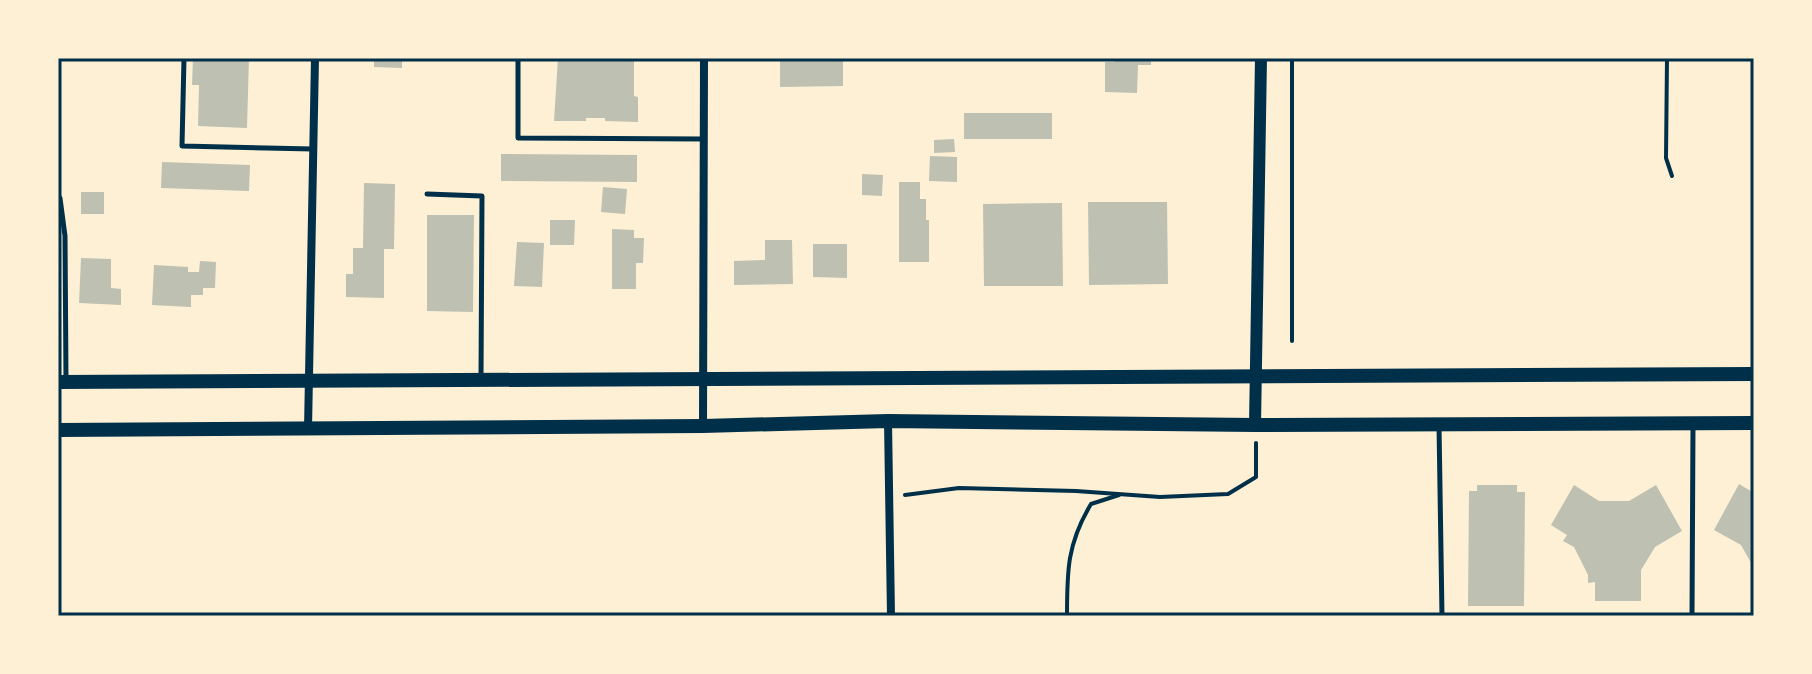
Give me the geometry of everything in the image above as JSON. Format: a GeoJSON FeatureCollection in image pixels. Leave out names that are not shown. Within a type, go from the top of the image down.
{"type":"FeatureCollection","features":[{"type":"Feature","properties":{"kind":"main road"},"geometry":{"type":"LineString","coordinates":[[62,382],[1754,374]]}},
{"type":"Feature","properties":{"kind":"main road"},"geometry":{"type":"LineString","coordinates":[[58,430],[703,426],[888,421],[1255,425],[1754,423]]}},
{"type":"Feature","properties":{"kind":"street"},"geometry":{"type":"LineString","coordinates":[[308,429],[315,58]]}},
{"type":"Feature","properties":{"kind":"street"},"geometry":{"type":"LineString","coordinates":[[703,426],[704,58]]}},
{"type":"Feature","properties":{"kind":"street"},"geometry":{"type":"LineString","coordinates":[[1255,425],[1261,58]]}},
{"type":"Feature","properties":{"kind":"street"},"geometry":{"type":"LineString","coordinates":[[888,421],[891,616]]}},
{"type":"Feature","properties":{"kind":"lane"},"geometry":{"type":"LineString","coordinates":[[184,58],[182,146],[313,149]]}},
{"type":"Feature","properties":{"kind":"lane"},"geometry":{"type":"LineString","coordinates":[[518,58],[518,138],[704,139]]}},
{"type":"Feature","properties":{"kind":"lane"},"geometry":{"type":"LineString","coordinates":[[427,194],[482,196],[481,380]]}},
{"type":"Feature","properties":{"kind":"lane"},"geometry":{"type":"LineString","coordinates":[[60,198],[65,236],[62,382]]}},
{"type":"Feature","properties":{"kind":"lane"},"geometry":{"type":"LineString","coordinates":[[1692,616],[1693,423]]}},
{"type":"Feature","properties":{"kind":"lane"},"geometry":{"type":"LineString","coordinates":[[1439,424],[1442,616]]}},
{"type":"Feature","properties":{"kind":"path"},"geometry":{"type":"LineString","coordinates":[[1292,58],[1292,341]]}},
{"type":"Feature","properties":{"kind":"path"},"geometry":{"type":"LineString","coordinates":[[1667,58],[1666,158],[1672,176]]}},
{"type":"Feature","properties":{"kind":"path"},"geometry":{"type":"LineString","coordinates":[[891,497],[959,488],[1160,497],[1228,494],[1256,477],[1255,425]]}},
{"type":"Feature","properties":{"kind":"path"},"geometry":{"type":"LineString","coordinates":[[1067,616],[1067,568],[1077,528],[1091,504],[1121,494]]}},
{"type":"Feature","properties":{"kind":"building"},"geometry":{"type":"Polygon","coordinates":[[[193,58],[249,58],[247,128],[198,126],[199,85],[192,85],[193,58]]]}},
{"type":"Feature","properties":{"kind":"building"},"geometry":{"type":"Polygon","coordinates":[[[374,58],[402,58],[402,68],[374,67],[374,58]]]}},
{"type":"Feature","properties":{"kind":"building"},"geometry":{"type":"Polygon","coordinates":[[[558,58],[634,58],[638,122],[605,121],[605,118],[554,121],[558,58]]]}},
{"type":"Feature","properties":{"kind":"building"},"geometry":{"type":"Polygon","coordinates":[[[780,58],[843,58],[843,86],[780,87],[780,58]]]}},
{"type":"Feature","properties":{"kind":"building"},"geometry":{"type":"Polygon","coordinates":[[[1115,58],[1151,58],[1151,65],[1138,65],[1137,93],[1105,92],[1105,62],[1115,62],[1115,58]]]}},
{"type":"Feature","properties":{"kind":"building"},"geometry":{"type":"Polygon","coordinates":[[[964,113],[1052,113],[1052,139],[964,139],[964,113]]]}},
{"type":"Feature","properties":{"kind":"building"},"geometry":{"type":"Polygon","coordinates":[[[954,139],[955,152],[934,153],[934,140],[954,139]]]}},
{"type":"Feature","properties":{"kind":"building"},"geometry":{"type":"Polygon","coordinates":[[[501,154],[637,155],[637,182],[501,181],[501,154]]]}},
{"type":"Feature","properties":{"kind":"building"},"geometry":{"type":"Polygon","coordinates":[[[930,156],[957,157],[957,182],[929,181],[930,156]]]}},
{"type":"Feature","properties":{"kind":"building"},"geometry":{"type":"Polygon","coordinates":[[[162,162],[250,165],[249,191],[161,188],[162,162]]]}},
{"type":"Feature","properties":{"kind":"building"},"geometry":{"type":"Polygon","coordinates":[[[862,174],[883,175],[882,196],[862,195],[862,174]]]}},
{"type":"Feature","properties":{"kind":"building"},"geometry":{"type":"Polygon","coordinates":[[[899,182],[920,182],[920,199],[926,199],[926,220],[929,220],[929,262],[899,262],[899,182]]]}},
{"type":"Feature","properties":{"kind":"building"},"geometry":{"type":"Polygon","coordinates":[[[364,183],[395,184],[394,249],[384,249],[384,298],[346,297],[346,274],[353,274],[353,248],[363,248],[364,183]]]}},
{"type":"Feature","properties":{"kind":"building"},"geometry":{"type":"Polygon","coordinates":[[[603,187],[627,189],[625,214],[601,212],[603,187]]]}},
{"type":"Feature","properties":{"kind":"building"},"geometry":{"type":"Polygon","coordinates":[[[81,192],[104,192],[104,214],[81,214],[81,192]]]}},
{"type":"Feature","properties":{"kind":"building"},"geometry":{"type":"Polygon","coordinates":[[[1088,202],[1167,202],[1168,284],[1089,285],[1088,202]]]}},
{"type":"Feature","properties":{"kind":"building"},"geometry":{"type":"Polygon","coordinates":[[[1062,203],[1063,286],[984,286],[983,204],[1062,203]]]}},
{"type":"Feature","properties":{"kind":"building"},"geometry":{"type":"Polygon","coordinates":[[[427,215],[474,215],[473,312],[427,311],[427,215]]]}},
{"type":"Feature","properties":{"kind":"building"},"geometry":{"type":"Polygon","coordinates":[[[550,220],[575,220],[574,245],[550,245],[550,220]]]}},
{"type":"Feature","properties":{"kind":"building"},"geometry":{"type":"Polygon","coordinates":[[[612,229],[634,230],[634,238],[644,238],[643,263],[636,263],[636,289],[612,289],[612,229]]]}},
{"type":"Feature","properties":{"kind":"building"},"geometry":{"type":"Polygon","coordinates":[[[765,240],[792,240],[793,284],[734,285],[734,261],[765,260],[765,240]]]}},
{"type":"Feature","properties":{"kind":"building"},"geometry":{"type":"Polygon","coordinates":[[[517,242],[544,243],[542,287],[514,286],[517,242]]]}},
{"type":"Feature","properties":{"kind":"building"},"geometry":{"type":"Polygon","coordinates":[[[813,244],[847,244],[847,278],[813,277],[813,244]]]}},
{"type":"Feature","properties":{"kind":"building"},"geometry":{"type":"Polygon","coordinates":[[[81,258],[111,259],[111,288],[121,289],[121,305],[79,303],[81,258]]]}},
{"type":"Feature","properties":{"kind":"building"},"geometry":{"type":"Polygon","coordinates":[[[200,261],[216,262],[215,288],[203,288],[203,295],[191,295],[191,307],[152,305],[154,265],[188,267],[188,272],[199,272],[200,261]]]}},
{"type":"Feature","properties":{"kind":"building"},"geometry":{"type":"Polygon","coordinates":[[[1739,484],[1754,493],[1754,568],[1741,545],[1714,530],[1739,484]]]}},
{"type":"Feature","properties":{"kind":"building"},"geometry":{"type":"Polygon","coordinates":[[[1477,485],[1517,485],[1517,492],[1525,492],[1524,606],[1468,606],[1469,491],[1477,491],[1477,485]]]}},
{"type":"Feature","properties":{"kind":"building"},"geometry":{"type":"Polygon","coordinates":[[[1574,485],[1599,501],[1629,501],[1656,485],[1682,531],[1655,547],[1641,570],[1641,601],[1595,601],[1595,582],[1588,583],[1588,575],[1574,547],[1563,541],[1567,535],[1551,525],[1574,485]]]}}]}
